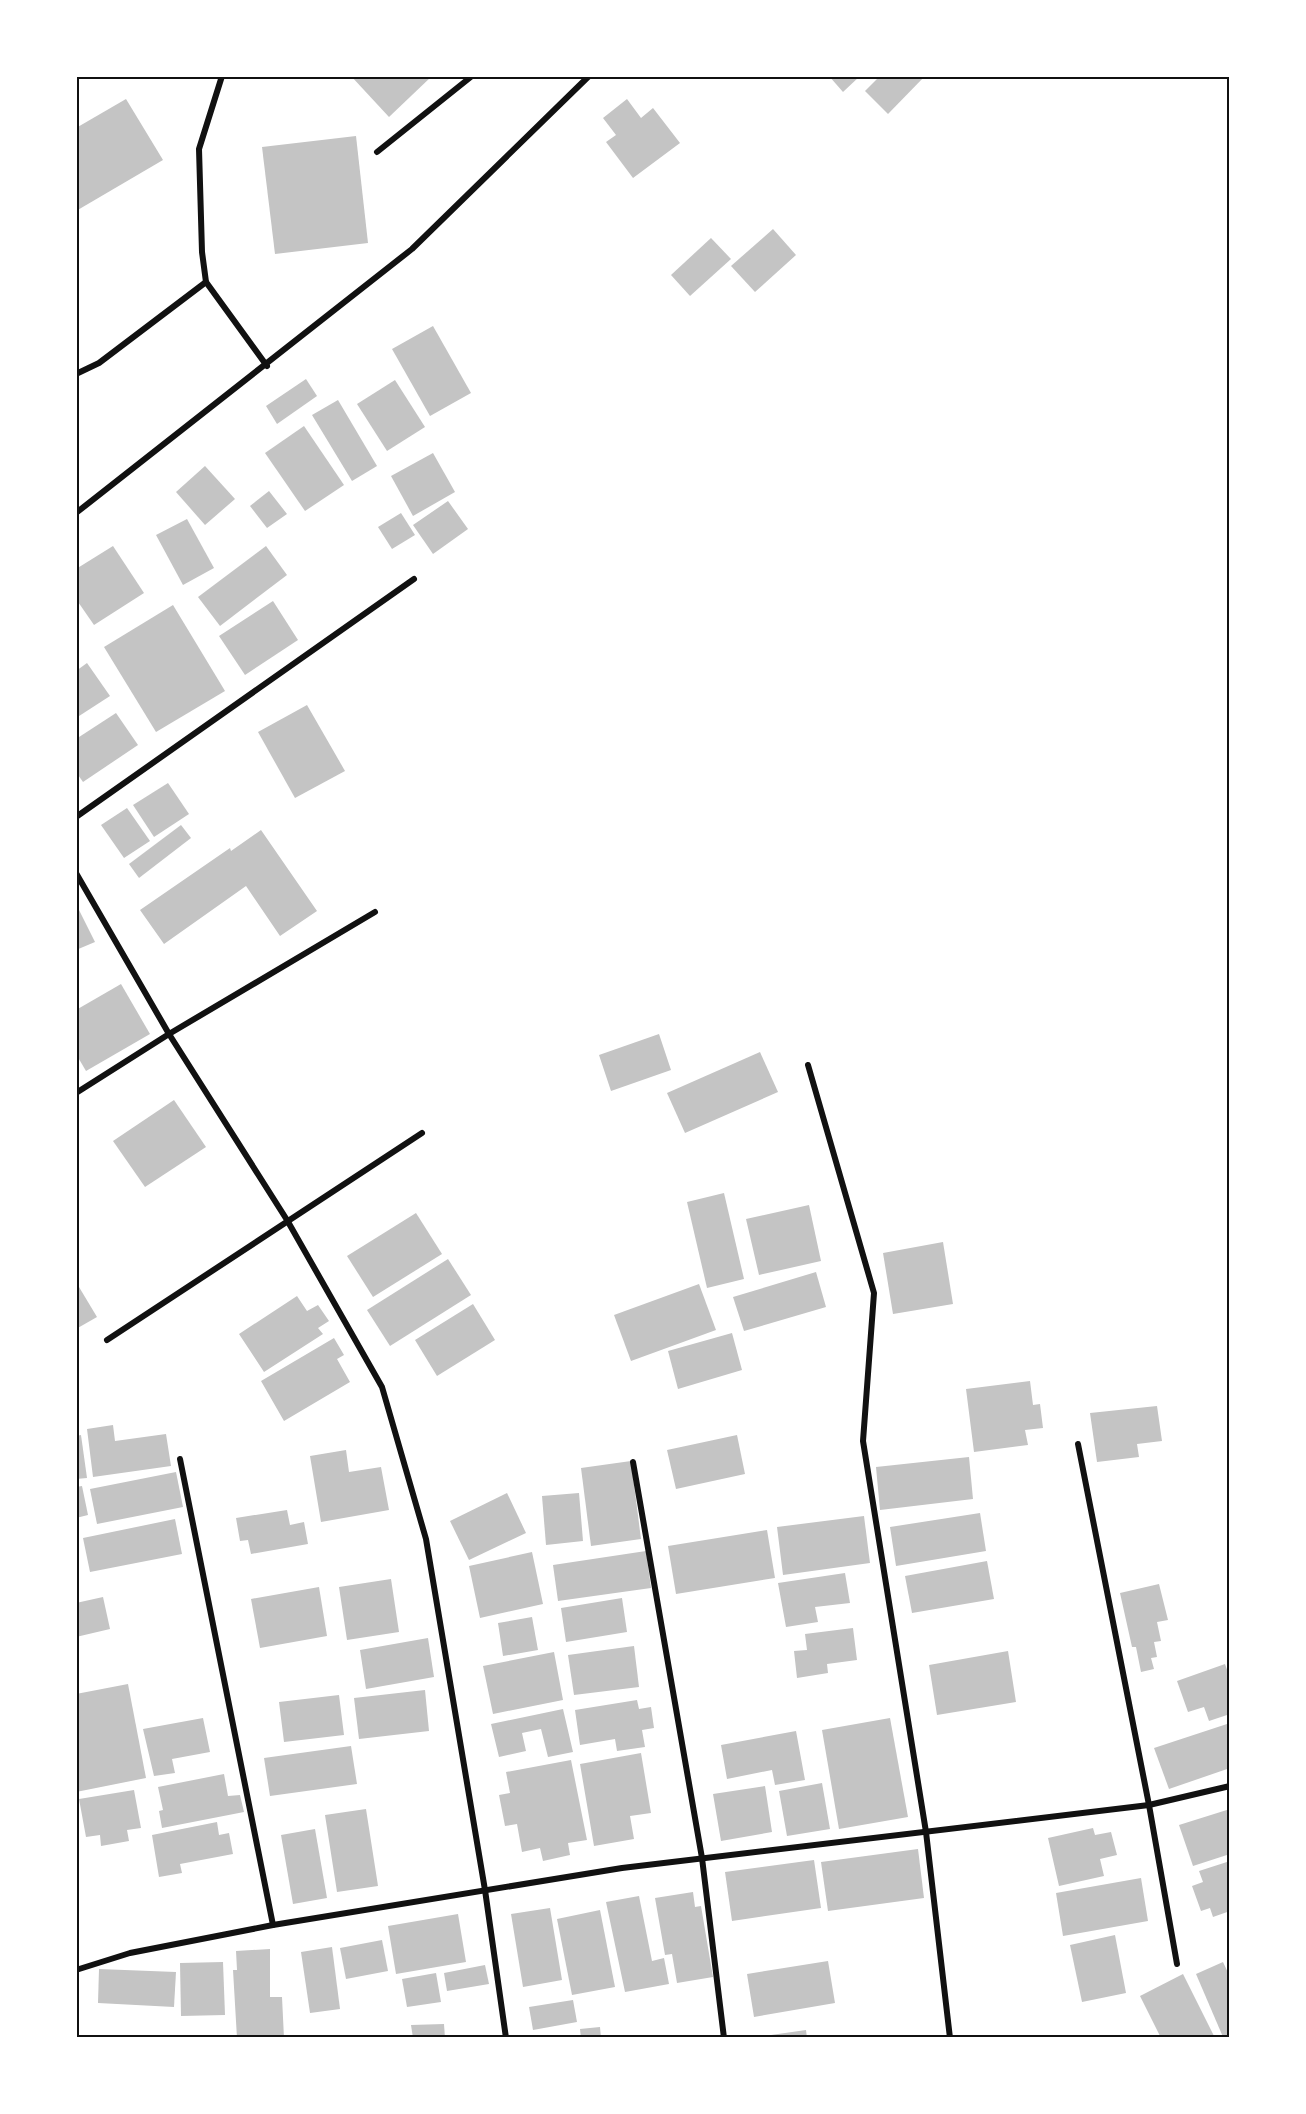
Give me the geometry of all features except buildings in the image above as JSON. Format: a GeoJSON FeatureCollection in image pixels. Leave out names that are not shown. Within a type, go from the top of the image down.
{"type":"FeatureCollection","features":[{"type":"Feature","properties":{"kind":"street"},"geometry":{"type":"LineString","coordinates":[[222,76],[199,150],[202,252],[206,282],[267,366]]}},
{"type":"Feature","properties":{"kind":"street"},"geometry":{"type":"LineString","coordinates":[[377,152],[472,76]]}},
{"type":"Feature","properties":{"kind":"street"},"geometry":{"type":"LineString","coordinates":[[76,513],[267,366],[412,249],[589,76]]}},
{"type":"Feature","properties":{"kind":"street"},"geometry":{"type":"LineString","coordinates":[[76,374],[99,363],[206,282]]}},
{"type":"Feature","properties":{"kind":"street"},"geometry":{"type":"LineString","coordinates":[[76,817],[414,579]]}},
{"type":"Feature","properties":{"kind":"street"},"geometry":{"type":"LineString","coordinates":[[76,873],[169,1034],[287,1220],[382,1387],[426,1539],[485,1890],[506,2037]]}},
{"type":"Feature","properties":{"kind":"street"},"geometry":{"type":"LineString","coordinates":[[76,1093],[169,1034],[375,912]]}},
{"type":"Feature","properties":{"kind":"street"},"geometry":{"type":"LineString","coordinates":[[808,1065],[874,1293],[863,1441],[926,1832],[950,2037]]}},
{"type":"Feature","properties":{"kind":"street"},"geometry":{"type":"LineString","coordinates":[[107,1340],[422,1133]]}},
{"type":"Feature","properties":{"kind":"street"},"geometry":{"type":"LineString","coordinates":[[1078,1444],[1149,1805],[1177,1964]]}},
{"type":"Feature","properties":{"kind":"street"},"geometry":{"type":"LineString","coordinates":[[180,1459],[273,1924]]}},
{"type":"Feature","properties":{"kind":"street"},"geometry":{"type":"LineString","coordinates":[[633,1462],[702,1858],[724,2037]]}},
{"type":"Feature","properties":{"kind":"street"},"geometry":{"type":"LineString","coordinates":[[76,1970],[130,1953],[273,1924],[485,1890],[702,1858],[1149,1805],[1230,1786]]}}]}
